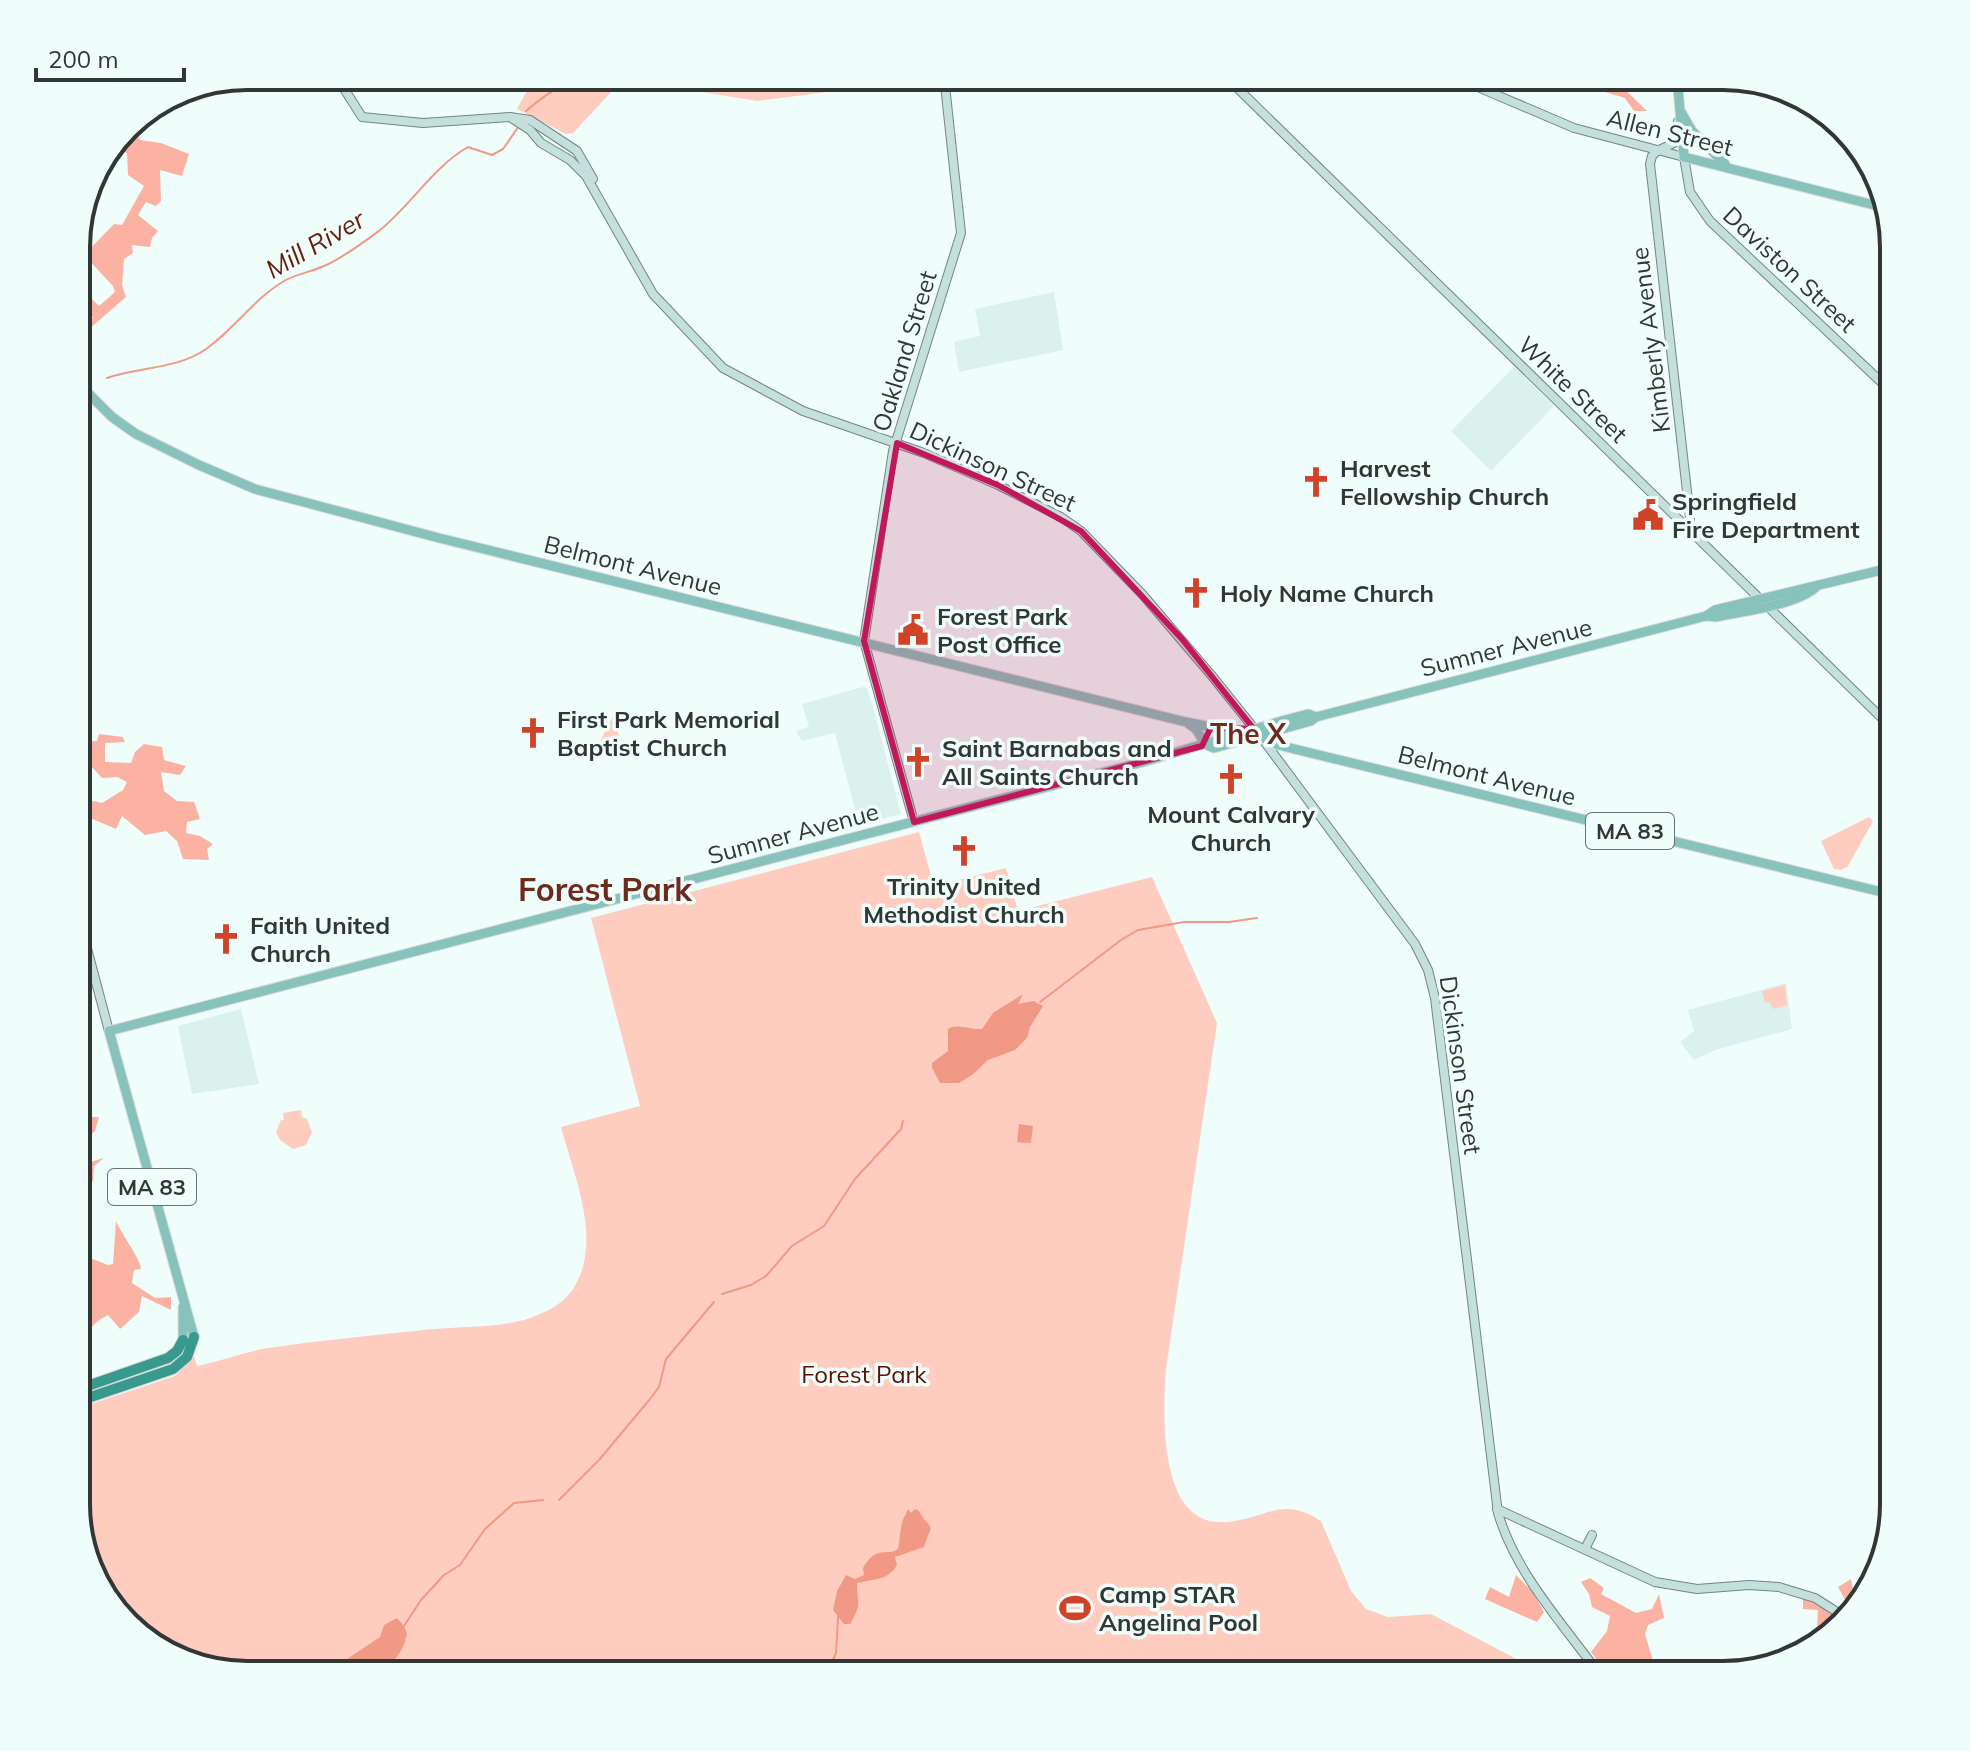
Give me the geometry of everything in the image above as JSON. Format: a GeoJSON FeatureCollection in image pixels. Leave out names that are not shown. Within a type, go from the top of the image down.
{"type":"FeatureCollection","features":[{"type":"Feature","properties":{"kind":"highway"},"geometry":{"type":"LineString","coordinates":[[90,1385],[168,1358],[188,1338]]}},
{"type":"Feature","properties":{"kind":"highway"},"geometry":{"type":"LineString","coordinates":[[90,1397],[173,1369],[187,1357],[188,1338]]}},
{"type":"Feature","properties":{"kind":"main road"},"geometry":{"type":"LineString","coordinates":[[345,90],[362,117],[429,124],[510,117]]}},
{"type":"Feature","properties":{"kind":"main road","name":"Oakland Street"},"geometry":{"type":"LineString","coordinates":[[914,822],[864,641],[893,451],[961,233],[946,90]]}},
{"type":"Feature","properties":{"kind":"main road","name":"White Street"},"geometry":{"type":"LineString","coordinates":[[1239,90],[1880,716]]}},
{"type":"Feature","properties":{"kind":"main road","name":"Allen Street"},"geometry":{"type":"LineString","coordinates":[[1485,90],[1578,130],[1875,205]]}},
{"type":"Feature","properties":{"kind":"main road"},"geometry":{"type":"LineString","coordinates":[[1678,90],[1684,157]]}},
{"type":"Feature","properties":{"kind":"main road"},"geometry":{"type":"LineString","coordinates":[[1658,150],[1675,141],[1679,109]]}},
{"type":"Feature","properties":{"kind":"main road"},"geometry":{"type":"LineString","coordinates":[[1679,109],[1694,133],[1729,168]]}},
{"type":"Feature","properties":{"kind":"main road","name":"Dickinson Street"},"geometry":{"type":"LineString","coordinates":[[510,117],[536,123],[582,156],[601,199]]}},
{"type":"Feature","properties":{"kind":"main road","name":"Dickinson Street"},"geometry":{"type":"LineString","coordinates":[[510,117],[530,130],[541,143],[570,160],[586,176],[653,294],[717,363],[803,411],[897,443],[998,485],[1077,528],[1175,631],[1258,733],[1415,944],[1430,974],[1436,1007],[1497,1509],[1521,1567],[1590,1661]]}},
{"type":"Feature","properties":{"kind":"main road","name":"Kimberly Avenue"},"geometry":{"type":"LineString","coordinates":[[1658,150],[1650,164],[1690,518],[1688,528]]}},
{"type":"Feature","properties":{"kind":"main road","name":"Daviston Street"},"geometry":{"type":"LineString","coordinates":[[1684,157],[1689,188],[1705,216],[1880,381]]}},
{"type":"Feature","properties":{"kind":"main road","name":"Belmont Avenue"},"geometry":{"type":"LineString","coordinates":[[90,394],[112,417],[136,434],[255,489],[439,538],[1186,722],[1240,732]]}},
{"type":"Feature","properties":{"kind":"main road","name":"Sumner Avenue"},"geometry":{"type":"LineString","coordinates":[[1204,744],[1214,748],[1308,714],[1316,717],[1706,616],[1715,610],[1764,602],[1809,586],[1880,570]]}},
{"type":"Feature","properties":{"kind":"main road"},"geometry":{"type":"LineString","coordinates":[[1186,722],[1196,729],[1204,744],[1207,738],[1204,725]]}},
{"type":"Feature","properties":{"kind":"main road"},"geometry":{"type":"LineString","coordinates":[[1286,724],[1291,739],[1304,750]]}},
{"type":"Feature","properties":{"kind":"main road","name":"Sumner Avenue"},"geometry":{"type":"LineString","coordinates":[[109,1031],[914,822],[1240,732],[1258,733]]}},
{"type":"Feature","properties":{"kind":"main road","name":"Belmont Avenue"},"geometry":{"type":"LineString","coordinates":[[1258,733],[1278,745],[1880,892]]}},
{"type":"Feature","properties":{"kind":"main road"},"geometry":{"type":"LineString","coordinates":[[90,960],[109,1031]]}},
{"type":"Feature","properties":{"kind":"main road","name":"MA 83"},"geometry":{"type":"LineString","coordinates":[[109,1031],[183,1304],[188,1338]]}},
{"type":"Feature","properties":{"kind":"main road"},"geometry":{"type":"LineString","coordinates":[[1497,1509],[1667,1586],[1697,1589],[1749,1585],[1779,1587],[1819,1600],[1837,1612]]}},
{"type":"Feature","properties":{"kind":"main road"},"geometry":{"type":"LineString","coordinates":[[1500,1520],[1520,1518]]}},
{"type":"Feature","properties":{"kind":"main road"},"geometry":{"type":"LineString","coordinates":[[1585,1549],[1592,1535]]}},
{"type":"Feature","properties":{"kind":"highlighted area"},"geometry":{"type":"Polygon","coordinates":[[[897,443],[998,485],[1081,531],[1182,639],[1254,729],[1211,727],[1202,746],[914,822],[864,641],[897,443]]]}},
{"type":"Feature","properties":{"kind":"shaded area"},"geometry":{"type":"Polygon","coordinates":[[[1625,90],[1647,111],[1634,111],[1625,98],[1605,92],[1625,90]]]}},
{"type":"Feature","properties":{"kind":"shaded area"},"geometry":{"type":"Polygon","coordinates":[[[138,135],[140,140],[161,143],[189,154],[182,176],[160,170],[161,201],[156,206],[146,202],[138,215],[158,231],[150,247],[132,245],[133,253],[124,259],[122,285],[126,297],[90,328],[93,318],[90,299],[99,306],[115,292],[90,261],[90,249],[114,224],[122,225],[144,186],[128,175],[127,154],[123,150],[138,135]]]}},
{"type":"Feature","properties":{"kind":"shaded area"},"geometry":{"type":"Polygon","coordinates":[[[1054,292],[1063,350],[959,372],[954,342],[980,336],[975,309],[1054,292]]]}},
{"type":"Feature","properties":{"kind":"shaded area"},"geometry":{"type":"Polygon","coordinates":[[[1514,367],[1554,406],[1491,471],[1451,431],[1514,367]]]}},
{"type":"Feature","properties":{"kind":"shaded area"},"geometry":{"type":"Polygon","coordinates":[[[867,688],[873,707],[901,814],[859,825],[835,733],[802,741],[796,731],[809,727],[802,704],[867,688]]]}},
{"type":"Feature","properties":{"kind":"shaded area"},"geometry":{"type":"Polygon","coordinates":[[[99,734],[123,737],[125,742],[105,743],[105,762],[131,763],[135,752],[144,744],[162,747],[164,760],[186,766],[180,775],[161,772],[164,791],[177,801],[194,802],[200,819],[187,822],[186,833],[200,836],[213,844],[207,849],[209,860],[183,859],[177,841],[166,831],[145,835],[122,816],[116,829],[90,818],[90,802],[102,803],[123,790],[127,782],[117,777],[102,778],[90,765],[90,741],[97,741],[99,734]]]}},
{"type":"Feature","properties":{"kind":"shaded area"},"geometry":{"type":"Polygon","coordinates":[[[1786,983],[1792,1029],[1718,1049],[1694,1060],[1680,1042],[1694,1031],[1688,1010],[1786,983]]]}},
{"type":"Feature","properties":{"kind":"shaded area"},"geometry":{"type":"Polygon","coordinates":[[[1023,994],[1018,1004],[1034,1001],[1043,1006],[1027,1038],[1015,1050],[988,1060],[959,1083],[940,1083],[932,1063],[948,1051],[948,1029],[982,1029],[993,1013],[1023,994]]]}},
{"type":"Feature","properties":{"kind":"shaded area"},"geometry":{"type":"Polygon","coordinates":[[[241,1009],[259,1084],[192,1094],[178,1026],[241,1009]]]}},
{"type":"Feature","properties":{"kind":"shaded area"},"geometry":{"type":"Polygon","coordinates":[[[90,1117],[99,1117],[95,1131],[90,1135],[90,1117]]]}},
{"type":"Feature","properties":{"kind":"shaded area"},"geometry":{"type":"Polygon","coordinates":[[[1019,1124],[1033,1126],[1031,1143],[1017,1142],[1019,1124]]]}},
{"type":"Feature","properties":{"kind":"shaded area"},"geometry":{"type":"Polygon","coordinates":[[[104,1158],[94,1166],[93,1181],[90,1181],[90,1162],[104,1158]]]}},
{"type":"Feature","properties":{"kind":"shaded area"},"geometry":{"type":"Polygon","coordinates":[[[116,1221],[140,1264],[141,1269],[134,1270],[132,1283],[155,1298],[171,1297],[171,1310],[142,1296],[139,1312],[120,1329],[108,1315],[90,1331],[90,1261],[93,1259],[113,1264],[116,1221]]]}},
{"type":"Feature","properties":{"kind":"shaded area"},"geometry":{"type":"Polygon","coordinates":[[[908,1509],[911,1513],[918,1510],[930,1527],[924,1547],[895,1557],[897,1565],[884,1577],[857,1583],[858,1607],[850,1624],[844,1624],[833,1610],[837,1591],[846,1575],[855,1579],[864,1575],[863,1568],[873,1556],[898,1549],[902,1522],[908,1509]]]}},
{"type":"Feature","properties":{"kind":"shaded area"},"geometry":{"type":"Polygon","coordinates":[[[1516,1575],[1532,1591],[1544,1612],[1537,1622],[1485,1599],[1490,1587],[1509,1597],[1516,1575]]]}},
{"type":"Feature","properties":{"kind":"shaded area"},"geometry":{"type":"Polygon","coordinates":[[[1590,1578],[1604,1588],[1601,1594],[1636,1613],[1652,1609],[1659,1594],[1664,1618],[1648,1625],[1645,1634],[1653,1661],[1598,1661],[1591,1652],[1607,1631],[1610,1616],[1592,1607],[1589,1594],[1581,1582],[1590,1578]]]}},
{"type":"Feature","properties":{"kind":"shaded area"},"geometry":{"type":"Polygon","coordinates":[[[1851,1579],[1855,1590],[1846,1602],[1838,1587],[1851,1579]]]}},
{"type":"Feature","properties":{"kind":"shaded area"},"geometry":{"type":"Polygon","coordinates":[[[1803,1598],[1814,1601],[1833,1615],[1817,1630],[1818,1610],[1803,1609],[1803,1598]]]}},
{"type":"Feature","properties":{"kind":"shaded area"},"geometry":{"type":"Polygon","coordinates":[[[397,1618],[407,1634],[395,1659],[344,1661],[380,1637],[384,1625],[397,1618]]]}},
{"type":"Feature","properties":{"kind":"green space"},"geometry":{"type":"Polygon","coordinates":[[[527,90],[613,90],[573,133],[566,134],[517,109],[527,90]]]}},
{"type":"Feature","properties":{"kind":"green space"},"geometry":{"type":"Polygon","coordinates":[[[698,90],[844,90],[757,101],[698,90]]]}},
{"type":"Feature","properties":{"kind":"green space"},"geometry":{"type":"Polygon","coordinates":[[[613,716],[621,742],[596,750],[613,716]]]}},
{"type":"Feature","properties":{"kind":"green space"},"geometry":{"type":"Polygon","coordinates":[[[1869,817],[1873,821],[1848,866],[1841,870],[1834,869],[1821,841],[1869,817]]]}},
{"type":"Feature","properties":{"kind":"green space","name":"Forest Park"},"geometry":{"type":"Polygon","coordinates":[[[919,832],[934,886],[1006,868],[1018,911],[1152,877],[1217,1023],[1166,1369],[1166,1438],[1176,1488],[1188,1507],[1204,1519],[1227,1522],[1284,1509],[1307,1513],[1321,1521],[1351,1591],[1366,1609],[1388,1617],[1431,1614],[1520,1661],[247,1661],[206,1656],[151,1629],[116,1591],[95,1545],[90,1514],[90,1404],[175,1376],[194,1356],[197,1366],[286,1345],[428,1329],[498,1325],[540,1314],[555,1306],[573,1289],[584,1264],[586,1224],[561,1127],[640,1106],[591,918],[919,832]]]}},
{"type":"Feature","properties":{"kind":"green space"},"geometry":{"type":"Polygon","coordinates":[[[1785,985],[1787,1005],[1773,1009],[1770,1002],[1765,1003],[1762,991],[1785,985]]]}},
{"type":"Feature","properties":{"kind":"green space"},"geometry":{"type":"Polygon","coordinates":[[[301,1110],[312,1132],[306,1145],[293,1149],[280,1140],[276,1132],[281,1120],[284,1120],[283,1113],[301,1110]]]}},
{"type":"Feature","properties":{"kind":"waterway","name":"Mill River"},"geometry":{"type":"LineString","coordinates":[[526,111],[555,90]]}},
{"type":"Feature","properties":{"kind":"waterway","name":"Mill River"},"geometry":{"type":"LineString","coordinates":[[107,378],[195,356],[273,288],[339,259],[380,230],[455,155],[468,147],[492,155],[503,149],[519,126]]}},
{"type":"Feature","properties":{"kind":"waterway"},"geometry":{"type":"LineString","coordinates":[[1040,1002],[1138,930],[1184,922],[1229,922],[1257,918]]}},
{"type":"Feature","properties":{"kind":"waterway"},"geometry":{"type":"LineString","coordinates":[[722,1294],[751,1285],[766,1276],[792,1246],[824,1226],[855,1179],[901,1129],[903,1121]]}},
{"type":"Feature","properties":{"kind":"waterway"},"geometry":{"type":"LineString","coordinates":[[559,1500],[599,1460],[650,1399],[659,1387],[666,1359],[714,1302]]}},
{"type":"Feature","properties":{"kind":"waterway"},"geometry":{"type":"LineString","coordinates":[[404,1626],[421,1600],[444,1575],[460,1565],[485,1529],[514,1503],[543,1500]]}},
{"type":"Feature","properties":{"kind":"waterway"},"geometry":{"type":"LineString","coordinates":[[833,1661],[836,1653],[838,1617]]}},
{"type":"Feature","properties":{"kind":"place","name":"Harvest Fellowship Church"},"geometry":{"type":"Point","coordinates":[1316,482]}},
{"type":"Feature","properties":{"kind":"place","name":"Springfield Fire Department"},"geometry":{"type":"Point","coordinates":[1648,515]}},
{"type":"Feature","properties":{"kind":"place","name":"Holy Name Church"},"geometry":{"type":"Point","coordinates":[1196,593]}},
{"type":"Feature","properties":{"kind":"place","name":"Forest Park Post Office"},"geometry":{"type":"Point","coordinates":[913,630]}},
{"type":"Feature","properties":{"kind":"place","name":"First Park Memorial Baptist Church"},"geometry":{"type":"Point","coordinates":[533,733]}},
{"type":"Feature","properties":{"kind":"place","name":"Saint Barnabas and All Saints Church"},"geometry":{"type":"Point","coordinates":[918,762]}},
{"type":"Feature","properties":{"kind":"place","name":"Mount Calvary Church"},"geometry":{"type":"Point","coordinates":[1231,779]}},
{"type":"Feature","properties":{"kind":"place","name":"Trinity United Methodist Church"},"geometry":{"type":"Point","coordinates":[964,851]}},
{"type":"Feature","properties":{"kind":"place","name":"Faith United Church"},"geometry":{"type":"Point","coordinates":[226,939]}},
{"type":"Feature","properties":{"kind":"place","name":"Camp STAR Angelina Pool"},"geometry":{"type":"Point","coordinates":[1075,1608]}},
{"type":"Feature","properties":{"kind":"district","name":"The X"},"geometry":{"type":"Point","coordinates":[1248,733]}},
{"type":"Feature","properties":{"kind":"district","name":"Forest Park"},"geometry":{"type":"Point","coordinates":[605,889]}}]}
